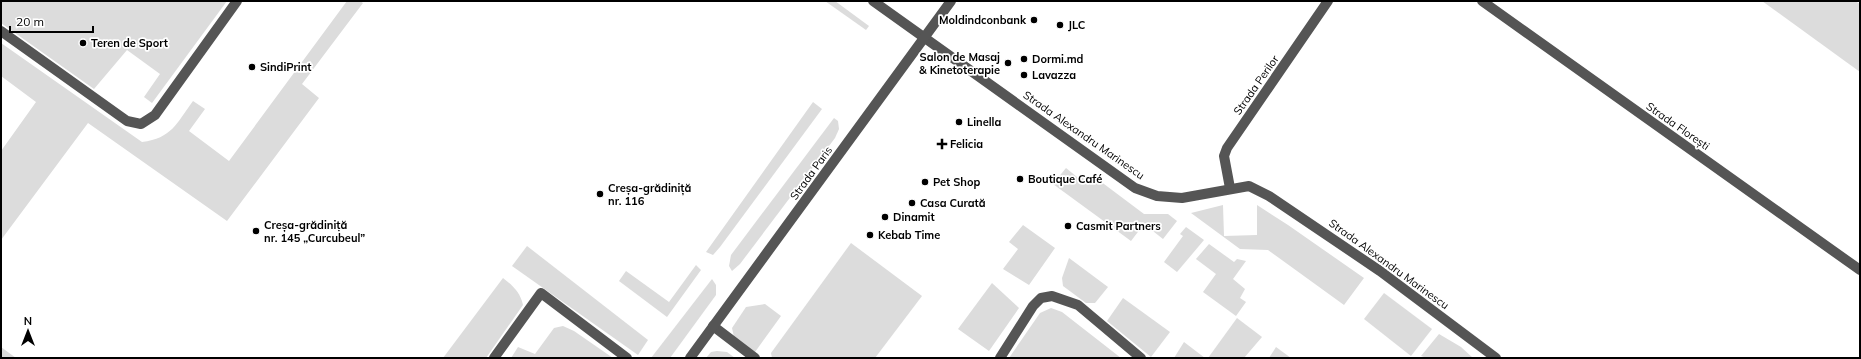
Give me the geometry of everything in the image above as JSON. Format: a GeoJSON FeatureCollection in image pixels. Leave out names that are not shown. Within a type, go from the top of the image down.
{"type":"FeatureCollection","features":[{"type":"Feature","properties":{"kind":"street"},"geometry":{"type":"LineString","coordinates":[[1,31],[127,121],[141,124],[155,115],[237,1]]}},
{"type":"Feature","properties":{"kind":"street","name":"Strada Alexandru Marinescu"},"geometry":{"type":"LineString","coordinates":[[872,1],[925,37],[1135,188],[1157,196],[1182,198],[1230,188],[1249,186],[1269,196],[1380,271],[1496,358]]}},
{"type":"Feature","properties":{"kind":"street","name":"Strada Paris"},"geometry":{"type":"LineString","coordinates":[[690,358],[951,1]]}},
{"type":"Feature","properties":{"kind":"street","name":"Strada Perilor"},"geometry":{"type":"LineString","coordinates":[[1230,188],[1224,156],[1227,148],[1328,1]]}},
{"type":"Feature","properties":{"kind":"street","name":"Strada Florești"},"geometry":{"type":"LineString","coordinates":[[1482,1],[1860,270]]}},
{"type":"Feature","properties":{"kind":"street"},"geometry":{"type":"LineString","coordinates":[[494,358],[541,293],[627,358]]}},
{"type":"Feature","properties":{"kind":"street"},"geometry":{"type":"LineString","coordinates":[[1000,358],[1034,306],[1041,298],[1052,296],[1078,305],[1141,358]]}},
{"type":"Feature","properties":{"kind":"street"},"geometry":{"type":"LineString","coordinates":[[713,326],[755,358]]}},
{"type":"Feature","properties":{"kind":"shaded area"},"geometry":{"type":"Polygon","coordinates":[[[1,1],[227,1],[152,103],[144,97],[160,74],[127,50],[94,89],[1,23],[1,1]]]}},
{"type":"Feature","properties":{"kind":"shaded area"},"geometry":{"type":"Polygon","coordinates":[[[347,1],[360,1],[363,3],[302,84],[319,98],[227,221],[88,123],[1,240],[1,151],[36,102],[1,76],[1,43],[142,142],[160,137],[172,129],[193,101],[205,109],[189,131],[229,161],[347,1]]]}},
{"type":"Feature","properties":{"kind":"shaded area"},"geometry":{"type":"Polygon","coordinates":[[[825,1],[835,1],[869,26],[866,30],[825,1]]]}},
{"type":"Feature","properties":{"kind":"shaded area"},"geometry":{"type":"Polygon","coordinates":[[[1762,1],[1855,1],[1860,4],[1860,72],[1762,1]]]}},
{"type":"Feature","properties":{"kind":"shaded area"},"geometry":{"type":"Polygon","coordinates":[[[813,102],[822,109],[720,247],[713,255],[706,252],[813,102]]]}},
{"type":"Feature","properties":{"kind":"shaded area"},"geometry":{"type":"Polygon","coordinates":[[[834,118],[838,121],[839,129],[835,138],[740,264],[732,271],[729,266],[731,255],[834,118]]]}},
{"type":"Feature","properties":{"kind":"shaded area"},"geometry":{"type":"Polygon","coordinates":[[[1066,168],[1077,177],[1096,178],[1144,214],[1168,214],[1177,221],[1163,239],[1144,224],[1131,241],[1053,184],[1066,168]]]}},
{"type":"Feature","properties":{"kind":"shaded area"},"geometry":{"type":"Polygon","coordinates":[[[1223,205],[1224,236],[1257,235],[1257,205],[1364,278],[1344,305],[1268,250],[1240,249],[1191,213],[1223,205]]]}},
{"type":"Feature","properties":{"kind":"shaded area"},"geometry":{"type":"Polygon","coordinates":[[[1023,225],[1055,248],[1029,285],[1003,269],[1018,249],[1009,242],[1023,225]]]}},
{"type":"Feature","properties":{"kind":"shaded area"},"geometry":{"type":"Polygon","coordinates":[[[1186,227],[1204,240],[1177,272],[1164,262],[1183,236],[1180,234],[1186,227]]]}},
{"type":"Feature","properties":{"kind":"shaded area"},"geometry":{"type":"Polygon","coordinates":[[[851,243],[922,296],[875,358],[772,358],[771,353],[851,243]]]}},
{"type":"Feature","properties":{"kind":"shaded area"},"geometry":{"type":"Polygon","coordinates":[[[1209,244],[1234,262],[1237,259],[1246,261],[1233,279],[1245,289],[1240,298],[1246,302],[1236,316],[1203,292],[1216,274],[1196,259],[1209,244]]]}},
{"type":"Feature","properties":{"kind":"shaded area"},"geometry":{"type":"Polygon","coordinates":[[[527,246],[648,340],[638,355],[512,266],[527,246]]]}},
{"type":"Feature","properties":{"kind":"shaded area"},"geometry":{"type":"Polygon","coordinates":[[[1069,258],[1108,287],[1095,303],[1086,303],[1063,286],[1062,278],[1069,258]]]}},
{"type":"Feature","properties":{"kind":"shaded area"},"geometry":{"type":"Polygon","coordinates":[[[696,265],[701,270],[667,317],[619,281],[626,271],[669,302],[696,265]]]}},
{"type":"Feature","properties":{"kind":"shaded area"},"geometry":{"type":"Polygon","coordinates":[[[503,278],[516,290],[523,305],[486,358],[443,358],[503,278]]]}},
{"type":"Feature","properties":{"kind":"shaded area"},"geometry":{"type":"Polygon","coordinates":[[[712,279],[716,285],[716,295],[670,358],[651,358],[712,279]]]}},
{"type":"Feature","properties":{"kind":"shaded area"},"geometry":{"type":"Polygon","coordinates":[[[992,283],[1019,308],[989,351],[958,329],[992,283]]]}},
{"type":"Feature","properties":{"kind":"shaded area"},"geometry":{"type":"Polygon","coordinates":[[[1384,293],[1432,329],[1411,356],[1364,319],[1384,293]]]}},
{"type":"Feature","properties":{"kind":"shaded area"},"geometry":{"type":"Polygon","coordinates":[[[1123,298],[1170,332],[1151,357],[1107,321],[1123,298]]]}},
{"type":"Feature","properties":{"kind":"shaded area"},"geometry":{"type":"Polygon","coordinates":[[[765,304],[781,316],[755,352],[734,337],[732,328],[746,307],[765,304]]]}},
{"type":"Feature","properties":{"kind":"shaded area"},"geometry":{"type":"Polygon","coordinates":[[[1051,308],[1062,312],[1121,358],[1009,358],[1040,313],[1051,308]]]}},
{"type":"Feature","properties":{"kind":"shaded area"},"geometry":{"type":"Polygon","coordinates":[[[1237,318],[1262,337],[1244,358],[1208,358],[1237,318]]]}},
{"type":"Feature","properties":{"kind":"shaded area"},"geometry":{"type":"Polygon","coordinates":[[[563,326],[574,331],[613,358],[511,358],[518,347],[535,354],[554,328],[563,326]]]}},
{"type":"Feature","properties":{"kind":"shaded area"},"geometry":{"type":"Polygon","coordinates":[[[1439,334],[1461,347],[1473,358],[1427,358],[1421,356],[1439,334]]]}},
{"type":"Feature","properties":{"kind":"shaded area"},"geometry":{"type":"Polygon","coordinates":[[[1184,342],[1205,358],[1174,358],[1184,342]]]}},
{"type":"Feature","properties":{"kind":"shaded area"},"geometry":{"type":"Polygon","coordinates":[[[1,347],[16,358],[1,358],[1,347]]]}},
{"type":"Feature","properties":{"kind":"shaded area"},"geometry":{"type":"Polygon","coordinates":[[[1276,347],[1291,358],[1269,358],[1276,347]]]}},
{"type":"Feature","properties":{"kind":"shaded area"},"geometry":{"type":"Polygon","coordinates":[[[711,352],[727,352],[735,358],[706,358],[711,352]]]}},
{"type":"Feature","properties":{"kind":"place","name":"Moldindconbank"},"geometry":{"type":"Point","coordinates":[1034,20]}},
{"type":"Feature","properties":{"kind":"place","name":"JLC"},"geometry":{"type":"Point","coordinates":[1060,25]}},
{"type":"Feature","properties":{"kind":"place","name":"Teren de Sport"},"geometry":{"type":"Point","coordinates":[83,43]}},
{"type":"Feature","properties":{"kind":"place","name":"Dormi.md"},"geometry":{"type":"Point","coordinates":[1024,59]}},
{"type":"Feature","properties":{"kind":"place","name":"Salon de Masaj & Kinetoterapie"},"geometry":{"type":"Point","coordinates":[1008,63]}},
{"type":"Feature","properties":{"kind":"place","name":"SindiPrint"},"geometry":{"type":"Point","coordinates":[252,67]}},
{"type":"Feature","properties":{"kind":"place","name":"Lavazza"},"geometry":{"type":"Point","coordinates":[1024,75]}},
{"type":"Feature","properties":{"kind":"place","name":"Linella"},"geometry":{"type":"Point","coordinates":[959,122]}},
{"type":"Feature","properties":{"kind":"place","name":"Felicia"},"geometry":{"type":"Point","coordinates":[942,144]}},
{"type":"Feature","properties":{"kind":"place","name":"Boutique Café"},"geometry":{"type":"Point","coordinates":[1020,179]}},
{"type":"Feature","properties":{"kind":"place","name":"Pet Shop"},"geometry":{"type":"Point","coordinates":[925,182]}},
{"type":"Feature","properties":{"kind":"place","name":"Creșa-grădiniță nr. 116"},"geometry":{"type":"Point","coordinates":[600,194]}},
{"type":"Feature","properties":{"kind":"place","name":"Casa Curată"},"geometry":{"type":"Point","coordinates":[912,203]}},
{"type":"Feature","properties":{"kind":"place","name":"Dinamit"},"geometry":{"type":"Point","coordinates":[885,217]}},
{"type":"Feature","properties":{"kind":"place","name":"Casmit Partners"},"geometry":{"type":"Point","coordinates":[1068,226]}},
{"type":"Feature","properties":{"kind":"place","name":"Creșa-grădiniță nr. 145 „Curcubeul”"},"geometry":{"type":"Point","coordinates":[256,231]}},
{"type":"Feature","properties":{"kind":"place","name":"Kebab Time"},"geometry":{"type":"Point","coordinates":[870,235]}}]}
